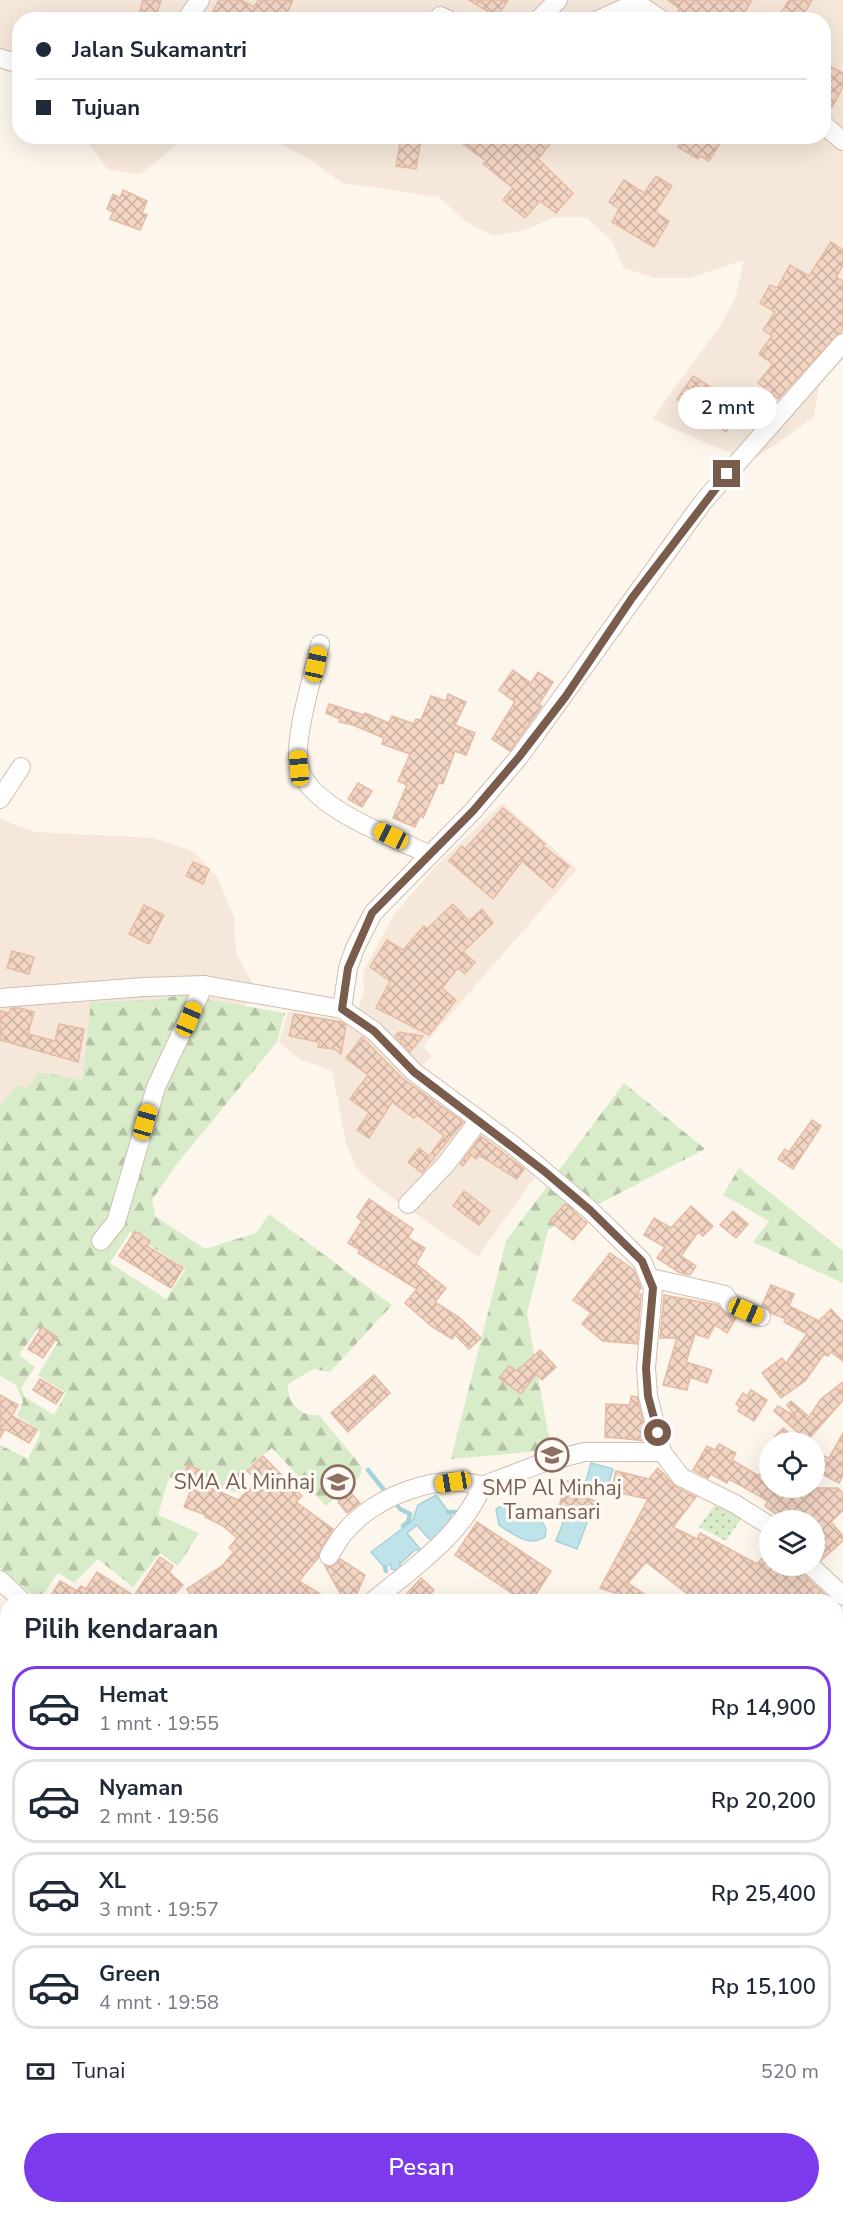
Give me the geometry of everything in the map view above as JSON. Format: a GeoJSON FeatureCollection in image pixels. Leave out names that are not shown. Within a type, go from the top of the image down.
{"type":"FeatureCollection","features":[{"type":"Feature","properties":{"kind":"street"},"geometry":{"type":"LineString","coordinates":[[546,12],[558,0]]}},
{"type":"Feature","properties":{"kind":"street"},"geometry":{"type":"LineString","coordinates":[[613,12],[634,1],[650,12]]}},
{"type":"Feature","properties":{"kind":"street"},"geometry":{"type":"LineString","coordinates":[[831,131],[843,141]]}},
{"type":"Feature","properties":{"kind":"street"},"geometry":{"type":"LineString","coordinates":[[342,1009],[348,968],[362,931],[372,913],[473,811],[519,757],[703,502],[843,343]]}},
{"type":"Feature","properties":{"kind":"street"},"geometry":{"type":"LineString","coordinates":[[320,644],[299,743],[299,768],[319,796],[335,808],[428,854]]}},
{"type":"Feature","properties":{"kind":"street"},"geometry":{"type":"LineString","coordinates":[[0,799],[21,767]]}},
{"type":"Feature","properties":{"kind":"street"},"geometry":{"type":"LineString","coordinates":[[101,1241],[116,1222],[156,1087],[204,985]]}},
{"type":"Feature","properties":{"kind":"street"},"geometry":{"type":"LineString","coordinates":[[0,998],[204,985],[342,1009],[374,1031],[414,1072],[479,1120],[590,1210],[642,1261],[651,1278],[653,1303],[646,1368],[648,1396],[662,1452],[681,1477],[735,1504],[759,1519]]}},
{"type":"Feature","properties":{"kind":"street"},"geometry":{"type":"LineString","coordinates":[[408,1204],[446,1164],[479,1120]]}},
{"type":"Feature","properties":{"kind":"street"},"geometry":{"type":"LineString","coordinates":[[651,1278],[726,1296],[730,1304],[761,1317]]}},
{"type":"Feature","properties":{"kind":"street"},"geometry":{"type":"LineString","coordinates":[[329,1556],[352,1525],[391,1497],[453,1482],[482,1486],[542,1463],[584,1452],[662,1452]]}},
{"type":"Feature","properties":{"kind":"street"},"geometry":{"type":"LineString","coordinates":[[381,1594],[448,1537],[472,1507],[482,1486]]}},
{"type":"Feature","properties":{"kind":"street"},"geometry":{"type":"LineString","coordinates":[[822,1576],[841,1594]]}},
{"type":"Feature","properties":{"kind":"street"},"geometry":{"type":"LineString","coordinates":[[0,1580],[15,1594]]}},
{"type":"Feature","properties":{"kind":"shaded area"},"geometry":{"type":"Polygon","coordinates":[[[0,0],[843,0],[843,358],[822,368],[814,417],[750,462],[652,419],[722,323],[736,296],[744,260],[690,278],[656,278],[624,268],[611,240],[586,217],[555,217],[525,230],[493,236],[465,221],[439,197],[342,183],[312,161],[282,144],[831,144],[831,12],[12,12],[12,71],[7,72],[0,69],[0,0]]]}},
{"type":"Feature","properties":{"kind":"shaded area"},"geometry":{"type":"Polygon","coordinates":[[[90,144],[177,144],[140,175],[107,169],[90,144]]]}},
{"type":"Feature","properties":{"kind":"shaded area"},"geometry":{"type":"Polygon","coordinates":[[[502,803],[577,869],[423,1046],[432,1056],[421,1067],[546,1161],[478,1257],[377,1187],[357,1169],[346,1144],[332,1070],[301,1060],[279,1043],[288,1011],[353,1022],[364,992],[363,972],[395,913],[439,863],[502,803]]]}},
{"type":"Feature","properties":{"kind":"shaded area"},"geometry":{"type":"Polygon","coordinates":[[[0,819],[35,832],[154,838],[194,852],[218,878],[234,917],[236,953],[259,995],[190,1050],[0,1147],[0,819]]]}},
{"type":"Feature","properties":{"kind":"green space"},"geometry":{"type":"Polygon","coordinates":[[[183,995],[285,1013],[277,1042],[176,1165],[152,1200],[155,1216],[205,1249],[256,1233],[269,1214],[392,1305],[330,1372],[314,1369],[288,1384],[290,1397],[296,1407],[306,1414],[319,1415],[362,1467],[360,1476],[326,1506],[272,1448],[249,1466],[240,1493],[169,1477],[158,1515],[199,1533],[178,1566],[160,1553],[133,1587],[98,1559],[74,1583],[58,1573],[43,1594],[32,1594],[0,1568],[0,1445],[28,1459],[41,1432],[17,1416],[23,1402],[16,1385],[0,1376],[0,1107],[16,1085],[27,1089],[37,1074],[46,1073],[82,1080],[91,1002],[152,1000],[183,995]],[[130,1232],[110,1263],[166,1299],[186,1269],[130,1232]],[[38,1328],[19,1355],[35,1367],[21,1388],[25,1397],[54,1415],[66,1393],[38,1375],[58,1342],[38,1328]]]}},
{"type":"Feature","properties":{"kind":"green space"},"geometry":{"type":"Polygon","coordinates":[[[624,1083],[705,1149],[548,1230],[527,1314],[551,1450],[451,1459],[506,1241],[624,1083]]]}},
{"type":"Feature","properties":{"kind":"green space"},"geometry":{"type":"Polygon","coordinates":[[[739,1168],[843,1251],[843,1283],[753,1242],[769,1221],[723,1195],[739,1168]]]}},
{"type":"Feature","properties":{"kind":"green space"},"geometry":{"type":"Polygon","coordinates":[[[716,1503],[741,1519],[726,1541],[699,1527],[716,1503]]]}},
{"type":"Feature","properties":{"kind":"water"},"geometry":{"type":"Polygon","coordinates":[[[591,1463],[613,1469],[605,1495],[584,1488],[591,1463]]]}},
{"type":"Feature","properties":{"kind":"water"},"geometry":{"type":"Polygon","coordinates":[[[436,1495],[451,1515],[449,1524],[436,1543],[428,1538],[417,1525],[407,1533],[421,1550],[415,1550],[401,1563],[399,1561],[403,1572],[391,1569],[391,1564],[384,1567],[371,1552],[413,1519],[418,1505],[436,1495]]]}},
{"type":"Feature","properties":{"kind":"water"},"geometry":{"type":"Polygon","coordinates":[[[508,1503],[525,1508],[535,1515],[546,1529],[545,1537],[533,1541],[527,1540],[515,1536],[499,1525],[496,1509],[508,1503]]]}},
{"type":"Feature","properties":{"kind":"water"},"geometry":{"type":"Polygon","coordinates":[[[567,1512],[588,1520],[577,1549],[556,1541],[567,1512]]]}},
{"type":"Feature","properties":{"kind":"building"},"geometry":{"type":"Polygon","coordinates":[[[143,0],[161,0],[157,12],[139,12],[143,0]]]}},
{"type":"Feature","properties":{"kind":"building"},"geometry":{"type":"Polygon","coordinates":[[[219,0],[241,0],[254,7],[258,0],[293,0],[288,12],[213,11],[219,0]]]}},
{"type":"Feature","properties":{"kind":"building"},"geometry":{"type":"Polygon","coordinates":[[[469,0],[508,0],[500,12],[489,12],[469,0]]]}},
{"type":"Feature","properties":{"kind":"building"},"geometry":{"type":"Polygon","coordinates":[[[668,0],[752,0],[745,12],[678,12],[680,9],[668,0]]]}},
{"type":"Feature","properties":{"kind":"building"},"geometry":{"type":"Polygon","coordinates":[[[789,0],[812,0],[805,12],[781,12],[789,0]]]}},
{"type":"Feature","properties":{"kind":"building"},"geometry":{"type":"Polygon","coordinates":[[[831,67],[843,73],[843,87],[832,107],[831,67]]]}},
{"type":"Feature","properties":{"kind":"building"},"geometry":{"type":"Polygon","coordinates":[[[400,144],[420,144],[416,169],[396,166],[400,144]]]}},
{"type":"Feature","properties":{"kind":"building"},"geometry":{"type":"Polygon","coordinates":[[[463,144],[550,144],[538,159],[573,193],[556,213],[540,201],[525,218],[503,200],[513,188],[483,164],[486,161],[463,144]]]}},
{"type":"Feature","properties":{"kind":"building"},"geometry":{"type":"Polygon","coordinates":[[[680,144],[719,145],[709,161],[700,156],[698,159],[678,147],[680,144]]]}},
{"type":"Feature","properties":{"kind":"building"},"geometry":{"type":"Polygon","coordinates":[[[656,176],[672,186],[655,212],[669,221],[654,247],[612,222],[619,209],[609,202],[624,180],[644,193],[656,176]]]}},
{"type":"Feature","properties":{"kind":"building"},"geometry":{"type":"Polygon","coordinates":[[[123,190],[147,201],[142,213],[147,215],[140,230],[110,219],[113,212],[107,209],[113,194],[120,198],[123,190]]]}},
{"type":"Feature","properties":{"kind":"building"},"geometry":{"type":"Polygon","coordinates":[[[831,242],[843,250],[843,265],[836,277],[843,281],[843,329],[778,399],[758,383],[773,364],[759,354],[772,336],[763,330],[775,312],[760,303],[770,285],[777,288],[790,265],[809,276],[831,242]]]}},
{"type":"Feature","properties":{"kind":"building"},"geometry":{"type":"Polygon","coordinates":[[[693,376],[742,407],[726,432],[677,399],[693,376]]]}},
{"type":"Feature","properties":{"kind":"building"},"geometry":{"type":"Polygon","coordinates":[[[513,670],[531,683],[538,672],[553,682],[539,704],[542,706],[510,751],[492,739],[515,702],[499,690],[513,670]]]}},
{"type":"Feature","properties":{"kind":"building"},"geometry":{"type":"Polygon","coordinates":[[[448,694],[466,702],[455,725],[475,733],[466,755],[455,751],[443,784],[439,782],[423,818],[420,816],[415,827],[393,818],[407,785],[398,781],[410,754],[382,744],[384,738],[353,725],[339,722],[340,719],[326,713],[329,704],[364,715],[365,713],[389,723],[392,716],[414,724],[416,719],[421,720],[431,696],[446,701],[448,694]]]}},
{"type":"Feature","properties":{"kind":"building"},"geometry":{"type":"Polygon","coordinates":[[[358,783],[372,791],[362,807],[348,799],[358,783]]]}},
{"type":"Feature","properties":{"kind":"building"},"geometry":{"type":"Polygon","coordinates":[[[503,808],[545,844],[543,846],[569,866],[553,888],[522,861],[493,899],[449,861],[462,846],[465,849],[503,808]]]}},
{"type":"Feature","properties":{"kind":"building"},"geometry":{"type":"Polygon","coordinates":[[[193,862],[209,869],[203,884],[186,876],[193,862]]]}},
{"type":"Feature","properties":{"kind":"building"},"geometry":{"type":"Polygon","coordinates":[[[453,904],[469,921],[482,909],[493,923],[463,952],[475,962],[465,974],[458,968],[442,988],[456,1000],[429,1035],[376,1008],[390,981],[370,967],[387,940],[403,950],[424,926],[427,929],[453,904]]]}},
{"type":"Feature","properties":{"kind":"building"},"geometry":{"type":"Polygon","coordinates":[[[144,905],[164,915],[149,944],[129,934],[144,905]]]}},
{"type":"Feature","properties":{"kind":"building"},"geometry":{"type":"Polygon","coordinates":[[[12,951],[34,957],[29,974],[7,968],[12,951]]]}},
{"type":"Feature","properties":{"kind":"building"},"geometry":{"type":"Polygon","coordinates":[[[11,1008],[34,1012],[28,1034],[55,1041],[59,1024],[84,1029],[78,1062],[0,1040],[0,1011],[9,1013],[11,1008]]]}},
{"type":"Feature","properties":{"kind":"building"},"geometry":{"type":"Polygon","coordinates":[[[294,1014],[341,1022],[346,1025],[341,1054],[334,1049],[318,1047],[319,1042],[289,1036],[294,1014]]]}},
{"type":"Feature","properties":{"kind":"building"},"geometry":{"type":"Polygon","coordinates":[[[399,1032],[423,1036],[410,1052],[395,1036],[399,1032]]]}},
{"type":"Feature","properties":{"kind":"building"},"geometry":{"type":"Polygon","coordinates":[[[362,1037],[402,1078],[463,1122],[422,1173],[408,1162],[419,1148],[429,1156],[444,1136],[417,1115],[414,1118],[392,1102],[369,1138],[357,1130],[369,1113],[350,1099],[368,1075],[346,1058],[362,1037]]]}},
{"type":"Feature","properties":{"kind":"building"},"geometry":{"type":"Polygon","coordinates":[[[812,1120],[821,1126],[793,1169],[778,1159],[785,1149],[789,1152],[812,1120]]]}},
{"type":"Feature","properties":{"kind":"building"},"geometry":{"type":"Polygon","coordinates":[[[481,1136],[524,1169],[517,1179],[479,1155],[476,1159],[471,1155],[463,1166],[460,1164],[481,1136]]]}},
{"type":"Feature","properties":{"kind":"building"},"geometry":{"type":"Polygon","coordinates":[[[464,1191],[490,1211],[479,1225],[453,1206],[464,1191]]]}},
{"type":"Feature","properties":{"kind":"building"},"geometry":{"type":"Polygon","coordinates":[[[369,1199],[413,1229],[408,1238],[425,1248],[416,1264],[446,1288],[435,1302],[460,1318],[481,1338],[469,1349],[455,1335],[452,1339],[431,1326],[405,1303],[417,1289],[358,1253],[360,1250],[348,1243],[362,1221],[357,1217],[369,1199]]]}},
{"type":"Feature","properties":{"kind":"building"},"geometry":{"type":"Polygon","coordinates":[[[565,1204],[587,1223],[573,1240],[550,1221],[565,1204]]]}},
{"type":"Feature","properties":{"kind":"building"},"geometry":{"type":"Polygon","coordinates":[[[691,1206],[713,1226],[703,1236],[698,1232],[681,1256],[696,1266],[690,1275],[680,1273],[657,1258],[665,1247],[644,1235],[654,1218],[671,1228],[691,1206]]]}},
{"type":"Feature","properties":{"kind":"building"},"geometry":{"type":"Polygon","coordinates":[[[733,1211],[748,1224],[736,1238],[720,1225],[733,1211]]]}},
{"type":"Feature","properties":{"kind":"building"},"geometry":{"type":"Polygon","coordinates":[[[135,1231],[150,1241],[147,1246],[183,1268],[171,1288],[119,1256],[135,1231]]]}},
{"type":"Feature","properties":{"kind":"building"},"geometry":{"type":"Polygon","coordinates":[[[610,1253],[634,1270],[641,1288],[637,1294],[641,1294],[637,1344],[603,1341],[582,1324],[591,1313],[573,1300],[610,1253]]]}},
{"type":"Feature","properties":{"kind":"building"},"geometry":{"type":"Polygon","coordinates":[[[771,1285],[794,1294],[789,1306],[819,1321],[831,1309],[843,1322],[843,1361],[831,1352],[828,1356],[824,1354],[805,1381],[781,1398],[762,1373],[782,1358],[786,1363],[807,1334],[784,1322],[786,1319],[771,1313],[762,1305],[771,1285]]]}},
{"type":"Feature","properties":{"kind":"building"},"geometry":{"type":"Polygon","coordinates":[[[664,1295],[718,1305],[726,1314],[736,1318],[727,1333],[715,1325],[708,1338],[695,1334],[686,1362],[712,1370],[707,1383],[690,1377],[687,1390],[663,1385],[677,1338],[660,1338],[664,1295]]]}},
{"type":"Feature","properties":{"kind":"building"},"geometry":{"type":"Polygon","coordinates":[[[42,1327],[57,1337],[43,1358],[28,1349],[42,1327]]]}},
{"type":"Feature","properties":{"kind":"building"},"geometry":{"type":"Polygon","coordinates":[[[540,1350],[556,1367],[542,1380],[536,1374],[521,1394],[499,1378],[509,1366],[517,1371],[540,1350]]]}},
{"type":"Feature","properties":{"kind":"building"},"geometry":{"type":"Polygon","coordinates":[[[374,1375],[390,1393],[348,1432],[331,1413],[374,1375]]]}},
{"type":"Feature","properties":{"kind":"building"},"geometry":{"type":"Polygon","coordinates":[[[40,1379],[63,1393],[56,1404],[33,1390],[40,1379]]]}},
{"type":"Feature","properties":{"kind":"building"},"geometry":{"type":"Polygon","coordinates":[[[843,1382],[843,1400],[815,1432],[797,1432],[774,1411],[778,1406],[796,1417],[787,1405],[791,1401],[809,1417],[821,1399],[843,1382]]]}},
{"type":"Feature","properties":{"kind":"building"},"geometry":{"type":"Polygon","coordinates":[[[751,1390],[767,1400],[754,1421],[738,1411],[740,1407],[736,1404],[743,1393],[747,1396],[751,1390]]]}},
{"type":"Feature","properties":{"kind":"building"},"geometry":{"type":"Polygon","coordinates":[[[0,1395],[18,1405],[12,1416],[37,1430],[29,1443],[5,1429],[0,1438],[0,1395]]]}},
{"type":"Feature","properties":{"kind":"building"},"geometry":{"type":"Polygon","coordinates":[[[631,1396],[637,1397],[648,1441],[605,1437],[606,1404],[630,1405],[631,1396]]]}},
{"type":"Feature","properties":{"kind":"building"},"geometry":{"type":"Polygon","coordinates":[[[843,1433],[843,1475],[839,1483],[825,1476],[825,1456],[829,1458],[843,1433]]]}},
{"type":"Feature","properties":{"kind":"building"},"geometry":{"type":"Polygon","coordinates":[[[719,1444],[736,1453],[732,1460],[759,1476],[759,1496],[729,1479],[727,1483],[711,1474],[708,1478],[693,1470],[707,1446],[715,1450],[719,1444]]]}},
{"type":"Feature","properties":{"kind":"building"},"geometry":{"type":"Polygon","coordinates":[[[263,1456],[302,1496],[296,1502],[333,1529],[320,1550],[318,1558],[299,1581],[320,1594],[190,1594],[187,1589],[223,1565],[234,1552],[229,1548],[237,1538],[223,1526],[205,1517],[206,1515],[184,1507],[190,1492],[179,1488],[188,1465],[200,1470],[196,1481],[238,1500],[258,1481],[247,1471],[263,1456]]]}},
{"type":"Feature","properties":{"kind":"building"},"geometry":{"type":"Polygon","coordinates":[[[658,1468],[676,1487],[696,1497],[673,1527],[697,1539],[700,1533],[757,1564],[759,1562],[759,1576],[805,1576],[824,1594],[688,1594],[646,1562],[628,1583],[644,1594],[618,1594],[600,1588],[648,1499],[611,1491],[616,1471],[649,1479],[658,1468]]]}},
{"type":"Feature","properties":{"kind":"building"},"geometry":{"type":"Polygon","coordinates":[[[567,1481],[580,1485],[577,1494],[600,1503],[595,1517],[559,1506],[567,1481]]]}},
{"type":"Feature","properties":{"kind":"building"},"geometry":{"type":"Polygon","coordinates":[[[825,1488],[838,1488],[843,1493],[843,1510],[831,1522],[843,1536],[843,1541],[825,1557],[825,1510],[770,1510],[765,1506],[768,1501],[763,1498],[825,1498],[825,1488]]]}},
{"type":"Feature","properties":{"kind":"building"},"geometry":{"type":"Polygon","coordinates":[[[350,1492],[360,1503],[347,1513],[338,1502],[350,1492]]]}},
{"type":"Feature","properties":{"kind":"building"},"geometry":{"type":"Polygon","coordinates":[[[477,1522],[551,1571],[536,1594],[513,1594],[455,1555],[477,1522]]]}},
{"type":"Feature","properties":{"kind":"building"},"geometry":{"type":"Polygon","coordinates":[[[160,1557],[173,1566],[169,1572],[183,1585],[175,1594],[135,1594],[160,1557]]]}},
{"type":"Feature","properties":{"kind":"building"},"geometry":{"type":"Polygon","coordinates":[[[340,1559],[365,1575],[357,1594],[341,1594],[325,1566],[333,1566],[340,1559]]]}},
{"type":"Feature","properties":{"kind":"building"},"geometry":{"type":"Polygon","coordinates":[[[97,1572],[131,1594],[52,1594],[60,1581],[77,1591],[81,1586],[86,1589],[97,1572]]]}},
{"type":"Feature","properties":{"kind":"building"},"geometry":{"type":"Polygon","coordinates":[[[421,1578],[434,1590],[430,1594],[406,1594],[421,1578]]]}},
{"type":"Feature","properties":{"kind":"waterway"},"geometry":{"type":"LineString","coordinates":[[368,1470],[388,1495]]}},
{"type":"Feature","properties":{"kind":"waterway"},"geometry":{"type":"LineString","coordinates":[[394,1501],[400,1509],[410,1514],[408,1522],[403,1526]]}},
{"type":"Feature","properties":{"kind":"waterway"},"geometry":{"type":"LineString","coordinates":[[448,1512],[456,1512]]}},
{"type":"Feature","properties":{"kind":"waterway"},"geometry":{"type":"LineString","coordinates":[[385,1567],[386,1571]]}},
{"type":"Feature","properties":{"kind":"place","name":"SMP Al Minhaj Tamansari"},"geometry":{"type":"Point","coordinates":[552,1455]}},
{"type":"Feature","properties":{"kind":"place","name":"SMA Al Minhaj"},"geometry":{"type":"Point","coordinates":[338,1482]}},
{"type":"Feature","properties":{"kind":"route"},"geometry":{"type":"LineString","coordinates":[[658,1433],[648,1396],[646,1368],[653,1288],[651,1278],[642,1261],[590,1210],[544,1171],[513,1145],[414,1072],[374,1031],[342,1009],[348,968],[362,931],[372,913],[473,811],[519,757],[566,696],[632,598],[727,474]]}}]}
